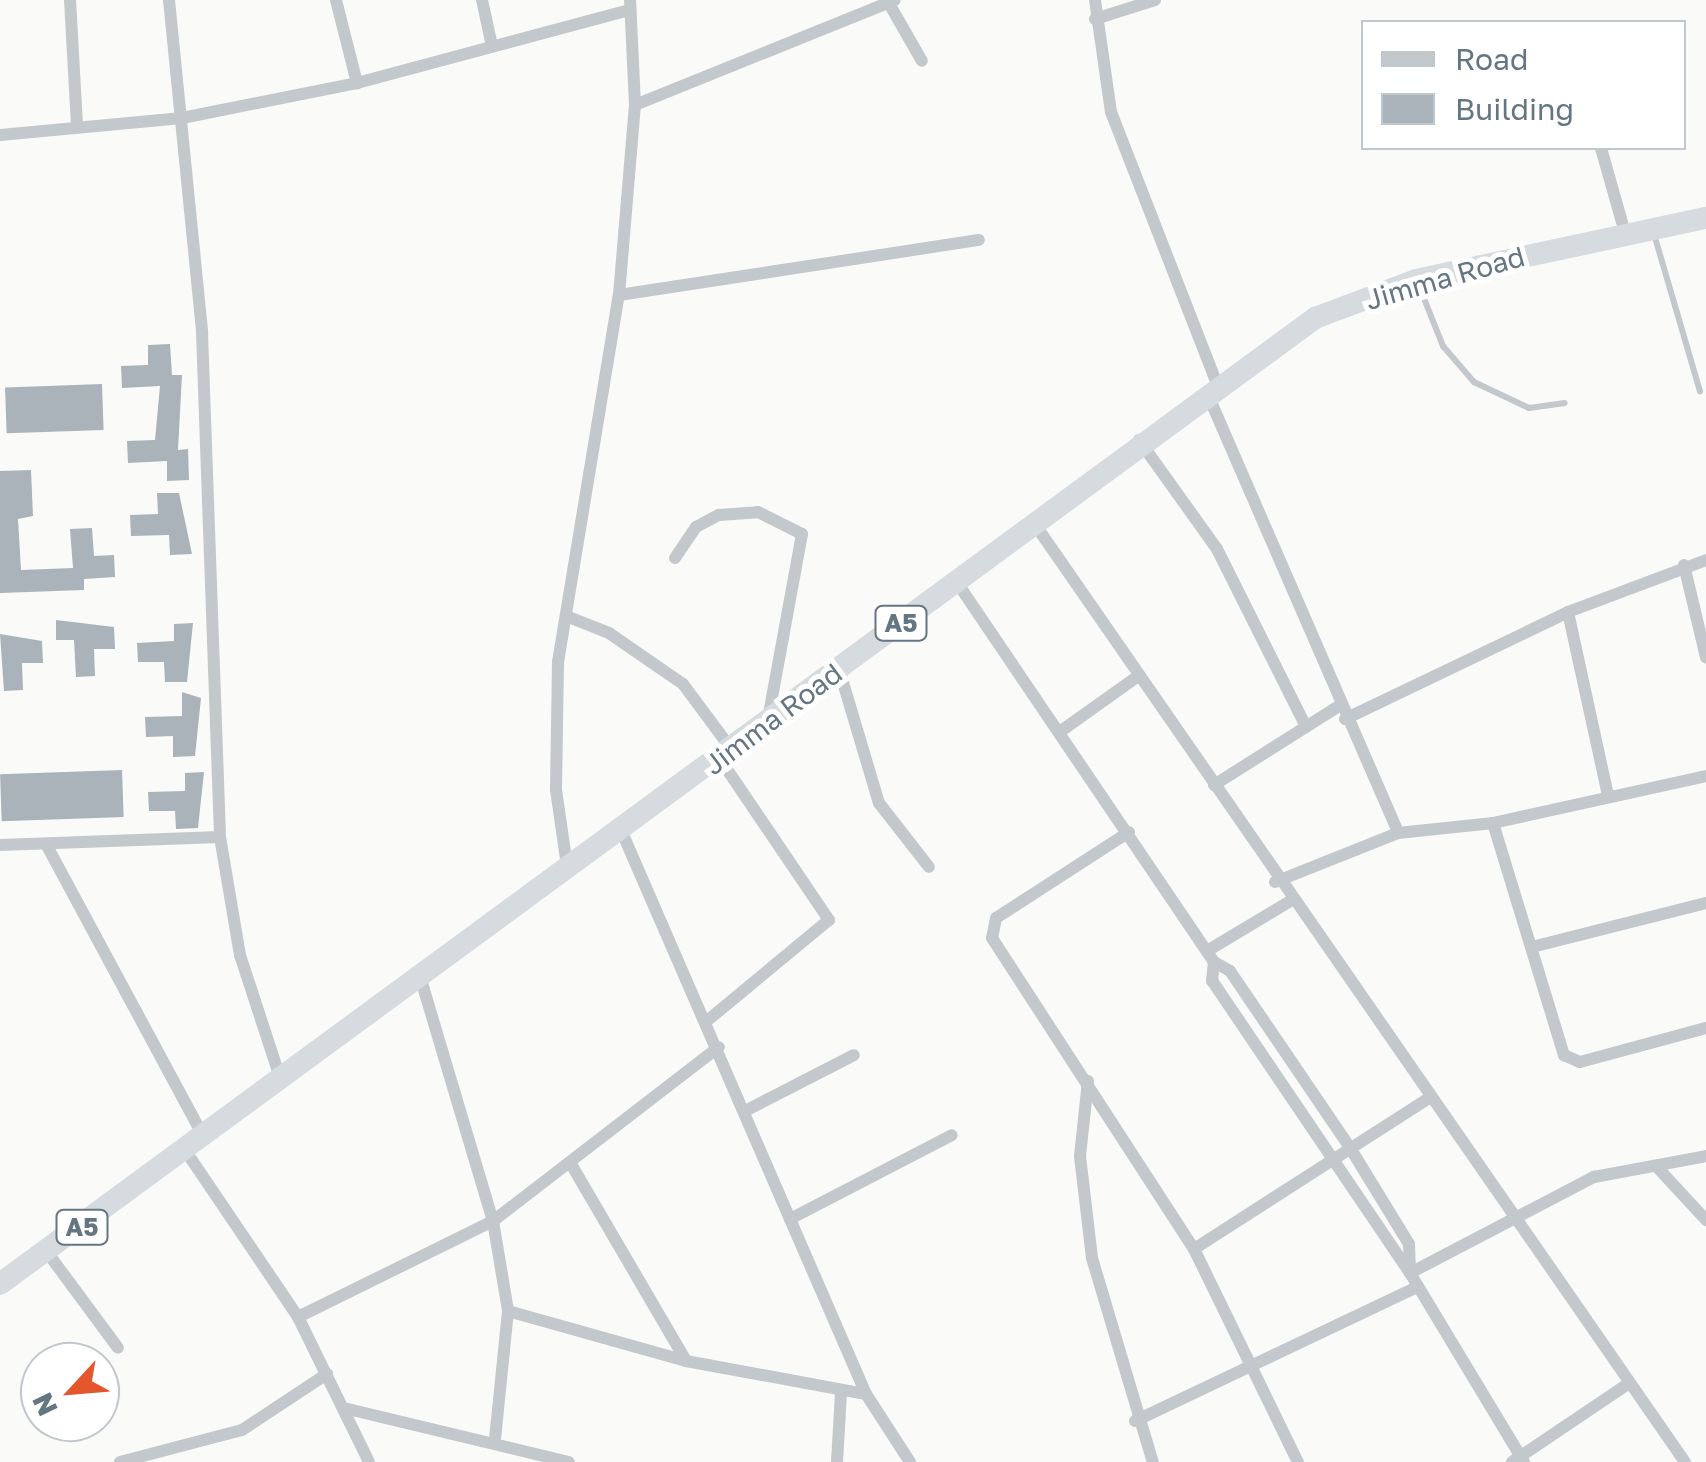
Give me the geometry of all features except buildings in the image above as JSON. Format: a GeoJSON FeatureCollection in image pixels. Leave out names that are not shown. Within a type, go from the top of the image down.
{"type":"FeatureCollection","features":[{"type":"Feature","properties":{"kind":"highway","name":"Jimma Road"},"geometry":{"type":"LineString","coordinates":[[0,1284],[194,1144],[279,1074],[726,754],[1211,386],[1315,318],[1416,280],[1706,218]]}},
{"type":"Feature","properties":{"kind":"street"},"geometry":{"type":"LineString","coordinates":[[70,0],[77,127]]}},
{"type":"Feature","properties":{"kind":"street"},"geometry":{"type":"LineString","coordinates":[[169,0],[202,333],[220,838],[240,955],[279,1074]]}},
{"type":"Feature","properties":{"kind":"street"},"geometry":{"type":"LineString","coordinates":[[336,0],[356,83]]}},
{"type":"Feature","properties":{"kind":"street"},"geometry":{"type":"LineString","coordinates":[[482,0],[492,46]]}},
{"type":"Feature","properties":{"kind":"street"},"geometry":{"type":"LineString","coordinates":[[1095,0],[1111,112],[1211,386],[1342,712],[1398,833]]}},
{"type":"Feature","properties":{"kind":"street"},"geometry":{"type":"LineString","coordinates":[[1095,19],[1155,0]]}},
{"type":"Feature","properties":{"kind":"street"},"geometry":{"type":"LineString","coordinates":[[635,106],[890,1],[922,61]]}},
{"type":"Feature","properties":{"kind":"street"},"geometry":{"type":"LineString","coordinates":[[0,135],[182,118],[356,83],[630,5],[635,106],[619,295],[566,616],[556,790],[567,866]]}},
{"type":"Feature","properties":{"kind":"street"},"geometry":{"type":"LineString","coordinates":[[1603,150],[1626,233]]}},
{"type":"Feature","properties":{"kind":"street"},"geometry":{"type":"LineString","coordinates":[[619,295],[979,240]]}},
{"type":"Feature","properties":{"kind":"street"},"geometry":{"type":"LineString","coordinates":[[1139,440],[1217,549],[1306,727]]}},
{"type":"Feature","properties":{"kind":"street"},"geometry":{"type":"LineString","coordinates":[[675,558],[696,527],[719,515],[758,512],[802,534],[767,723]]}},
{"type":"Feature","properties":{"kind":"street"},"geometry":{"type":"LineString","coordinates":[[1032,520],[1214,785],[1275,882],[1685,1462]]}},
{"type":"Feature","properties":{"kind":"street"},"geometry":{"type":"LineString","coordinates":[[1214,785],[1306,727],[1568,612],[1706,560]]}},
{"type":"Feature","properties":{"kind":"street"},"geometry":{"type":"LineString","coordinates":[[1684,566],[1706,656]]}},
{"type":"Feature","properties":{"kind":"street"},"geometry":{"type":"LineString","coordinates":[[956,581],[1210,956],[1230,971],[1349,1146],[1410,1244],[1413,1289],[1518,1460],[1629,1383]]}},
{"type":"Feature","properties":{"kind":"street"},"geometry":{"type":"LineString","coordinates":[[1568,612],[1608,794]]}},
{"type":"Feature","properties":{"kind":"street"},"geometry":{"type":"LineString","coordinates":[[566,616],[609,633],[683,684],[829,920],[708,1020]]}},
{"type":"Feature","properties":{"kind":"street"},"geometry":{"type":"LineString","coordinates":[[839,669],[879,803],[929,867]]}},
{"type":"Feature","properties":{"kind":"street"},"geometry":{"type":"LineString","coordinates":[[1060,731],[1138,676]]}},
{"type":"Feature","properties":{"kind":"street"},"geometry":{"type":"LineString","coordinates":[[1275,882],[1398,833],[1494,823],[1608,794],[1706,776]]}},
{"type":"Feature","properties":{"kind":"street"},"geometry":{"type":"LineString","coordinates":[[1494,823],[1564,1055],[1580,1062],[1706,1028]]}},
{"type":"Feature","properties":{"kind":"street"},"geometry":{"type":"LineString","coordinates":[[621,830],[708,1020],[866,1394],[910,1462]]}},
{"type":"Feature","properties":{"kind":"street"},"geometry":{"type":"LineString","coordinates":[[1129,832],[992,929],[1000,956],[1088,1081],[1194,1248],[1250,1373],[1298,1462]]}},
{"type":"Feature","properties":{"kind":"street"},"geometry":{"type":"LineString","coordinates":[[0,846],[220,838]]}},
{"type":"Feature","properties":{"kind":"street"},"geometry":{"type":"LineString","coordinates":[[46,844],[194,1144],[298,1317],[348,1409],[369,1462]]}},
{"type":"Feature","properties":{"kind":"street"},"geometry":{"type":"LineString","coordinates":[[1210,956],[1289,902]]}},
{"type":"Feature","properties":{"kind":"street"},"geometry":{"type":"LineString","coordinates":[[1532,947],[1706,903]]}},
{"type":"Feature","properties":{"kind":"street"},"geometry":{"type":"LineString","coordinates":[[1210,956],[1212,981],[1410,1273]]}},
{"type":"Feature","properties":{"kind":"street"},"geometry":{"type":"LineString","coordinates":[[419,973],[493,1222],[508,1310],[495,1438]]}},
{"type":"Feature","properties":{"kind":"street"},"geometry":{"type":"LineString","coordinates":[[298,1317],[493,1222],[719,1047]]}},
{"type":"Feature","properties":{"kind":"street"},"geometry":{"type":"LineString","coordinates":[[747,1110],[854,1055]]}},
{"type":"Feature","properties":{"kind":"street"},"geometry":{"type":"LineString","coordinates":[[1088,1081],[1080,1156],[1092,1258],[1135,1422],[1154,1462]]}},
{"type":"Feature","properties":{"kind":"street"},"geometry":{"type":"LineString","coordinates":[[1194,1248],[1428,1099]]}},
{"type":"Feature","properties":{"kind":"street"},"geometry":{"type":"LineString","coordinates":[[790,1219],[952,1135]]}},
{"type":"Feature","properties":{"kind":"street"},"geometry":{"type":"LineString","coordinates":[[1410,1273],[1509,1218],[1624,1166],[1656,1166],[1706,1156]]}},
{"type":"Feature","properties":{"kind":"street"},"geometry":{"type":"LineString","coordinates":[[571,1164],[686,1361]]}},
{"type":"Feature","properties":{"kind":"street"},"geometry":{"type":"LineString","coordinates":[[1656,1166],[1706,1220]]}},
{"type":"Feature","properties":{"kind":"street"},"geometry":{"type":"LineString","coordinates":[[47,1252],[114,1342]]}},
{"type":"Feature","properties":{"kind":"street"},"geometry":{"type":"LineString","coordinates":[[1135,1422],[1250,1373],[1413,1289]]}},
{"type":"Feature","properties":{"kind":"street"},"geometry":{"type":"LineString","coordinates":[[508,1310],[686,1361],[866,1394]]}},
{"type":"Feature","properties":{"kind":"street"},"geometry":{"type":"LineString","coordinates":[[120,1462],[242,1430],[327,1374]]}},
{"type":"Feature","properties":{"kind":"street"},"geometry":{"type":"LineString","coordinates":[[837,1462],[841,1392]]}},
{"type":"Feature","properties":{"kind":"street"},"geometry":{"type":"LineString","coordinates":[[348,1409],[495,1438],[569,1462]]}},
{"type":"Feature","properties":{"kind":"lane"},"geometry":{"type":"LineString","coordinates":[[1652,228],[1700,391]]}},
{"type":"Feature","properties":{"kind":"lane"},"geometry":{"type":"LineString","coordinates":[[1416,280],[1443,346],[1474,382],[1530,408],[1566,402]]}}]}
